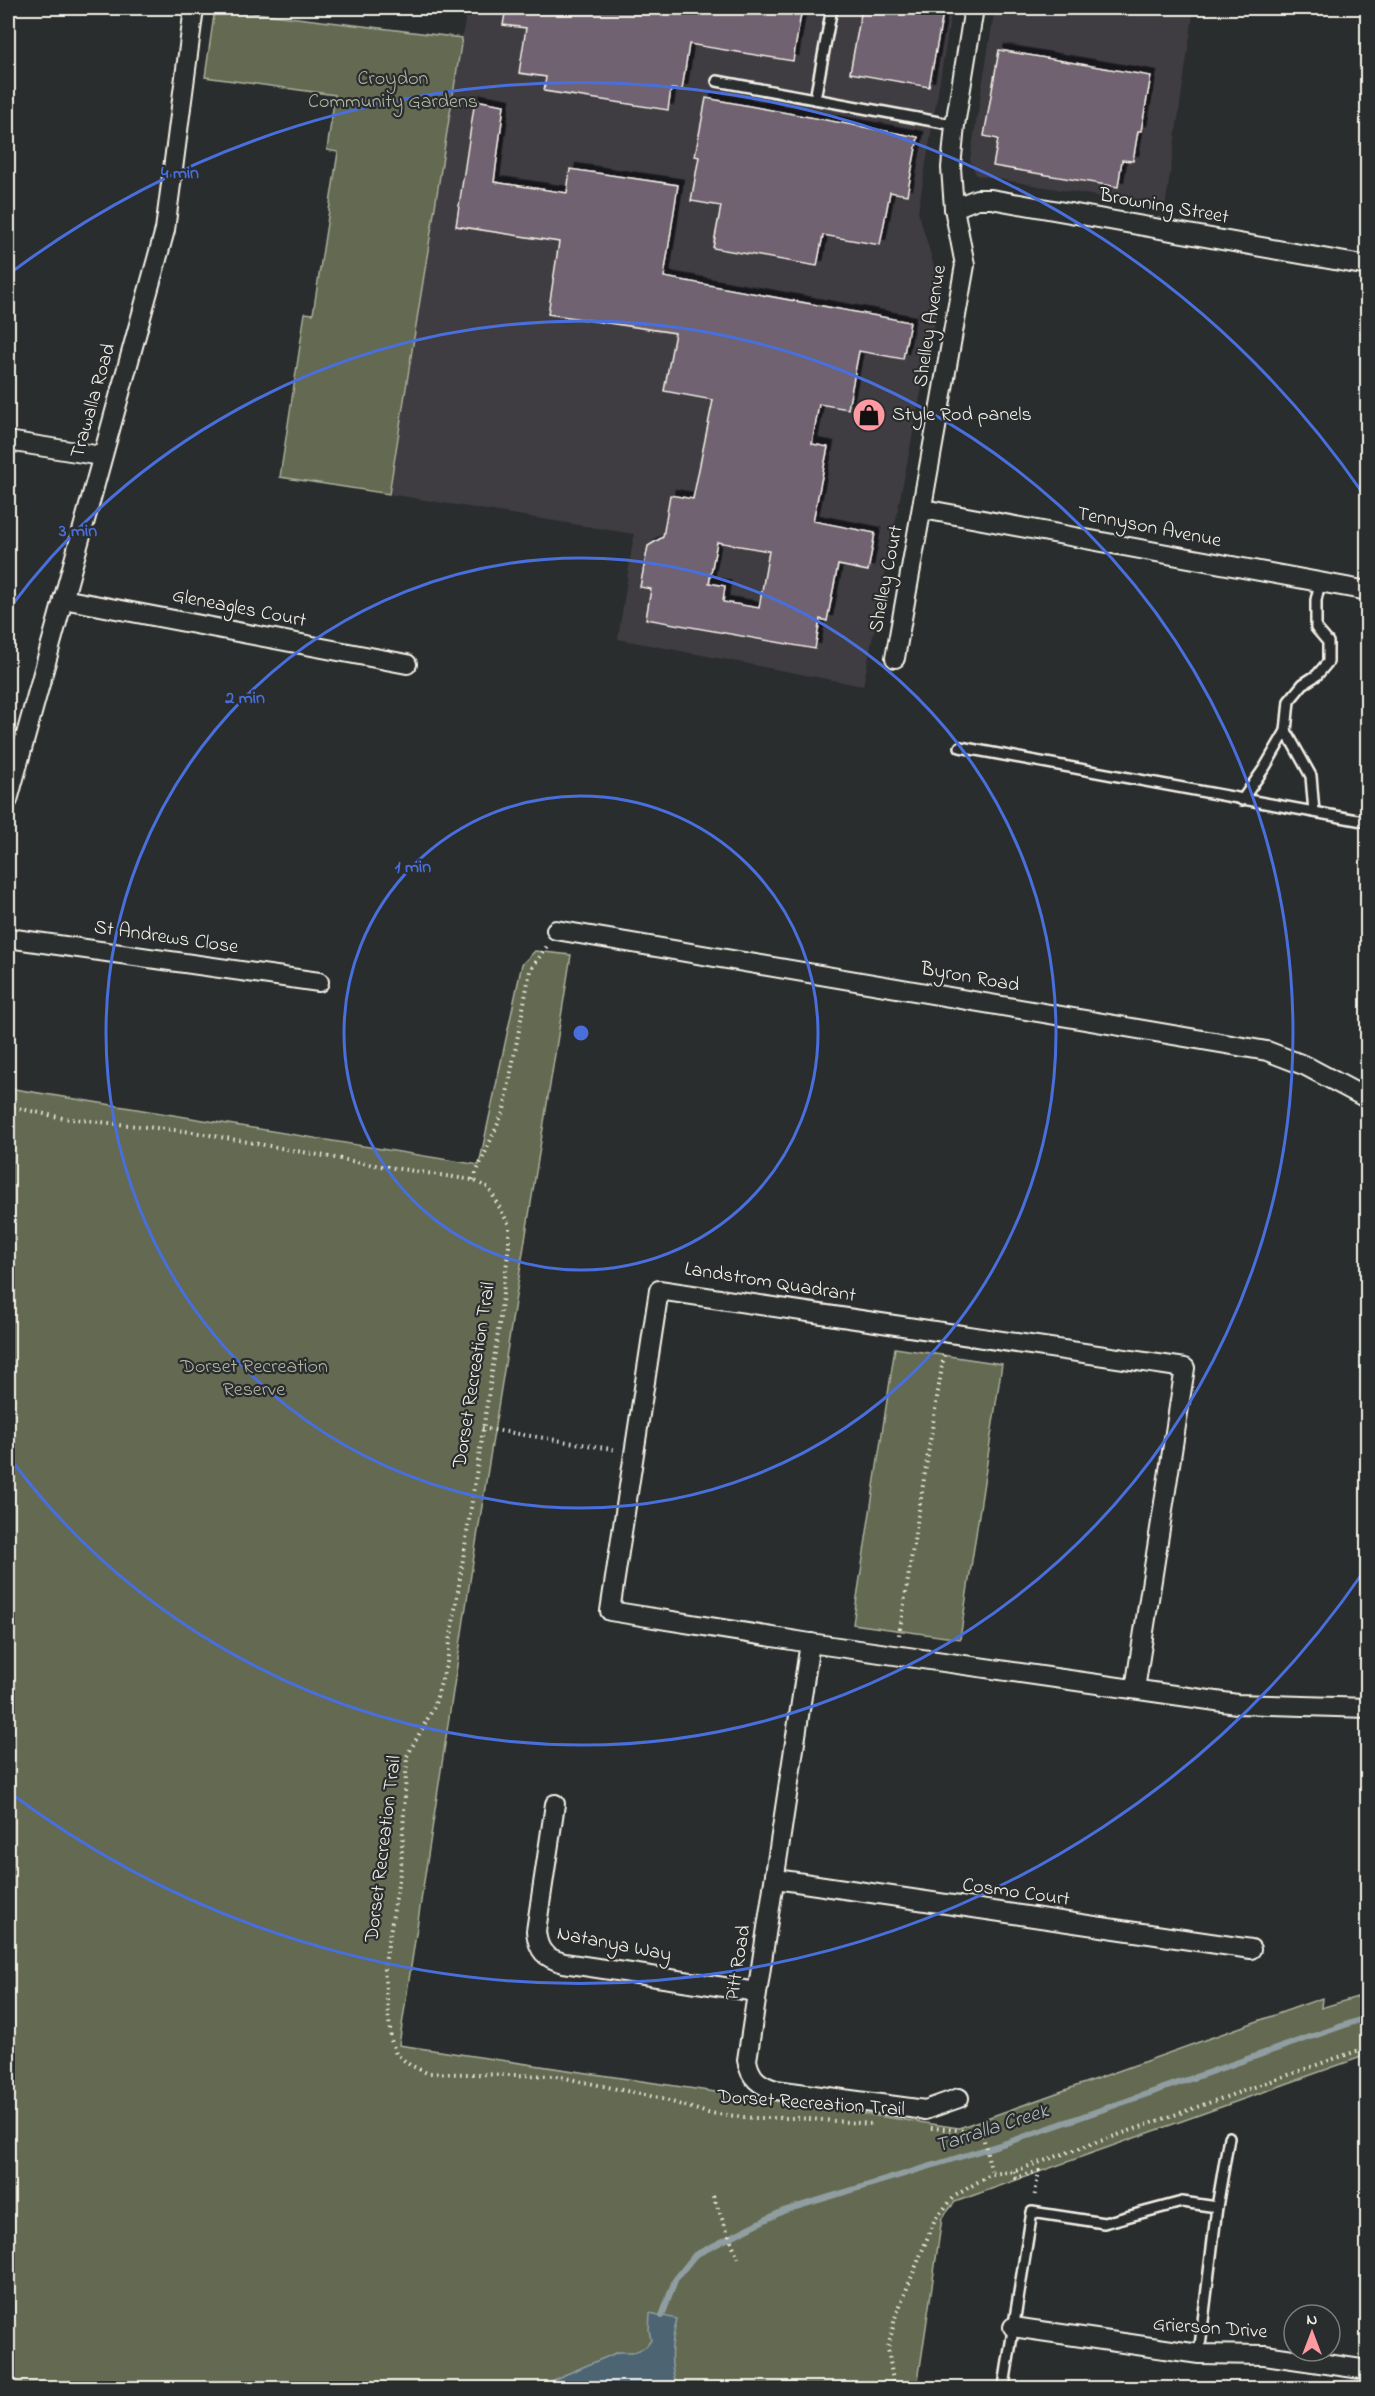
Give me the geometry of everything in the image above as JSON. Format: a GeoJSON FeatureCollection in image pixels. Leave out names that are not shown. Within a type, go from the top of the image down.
{"type":"FeatureCollection","features":[{"type":"Feature","properties":{"kind":"street","name":"Trawalla Road"},"geometry":{"type":"LineString","coordinates":[[8,800],[165,230],[194,8]]}},
{"type":"Feature","properties":{"kind":"street","name":"Shelley Avenue"},"geometry":{"type":"LineString","coordinates":[[923,509],[965,266],[954,207],[951,168],[955,124],[974,8]]}},
{"type":"Feature","properties":{"kind":"street","name":"Browning Street"},"geometry":{"type":"LineString","coordinates":[[954,207],[977,199],[991,199],[1368,266]]}},
{"type":"Feature","properties":{"kind":"street"},"geometry":{"type":"LineString","coordinates":[[8,441],[101,456]]}},
{"type":"Feature","properties":{"kind":"street","name":"Tennyson Avenue"},"geometry":{"type":"LineString","coordinates":[[923,509],[1368,591]]}},
{"type":"Feature","properties":{"kind":"street","name":"Shelley Court"},"geometry":{"type":"LineString","coordinates":[[895,658],[923,509]]}},
{"type":"Feature","properties":{"kind":"street","name":"Gleneagles Court"},"geometry":{"type":"LineString","coordinates":[[63,599],[407,664]]}},
{"type":"Feature","properties":{"kind":"street","name":"Byron Road"},"geometry":{"type":"LineString","coordinates":[[556,930],[1267,1051],[1306,1066],[1368,1099]]}},
{"type":"Feature","properties":{"kind":"street","name":"St Andrews Close"},"geometry":{"type":"LineString","coordinates":[[8,938],[319,982]]}},
{"type":"Feature","properties":{"kind":"street","name":"Landstrom Quadrant"},"geometry":{"type":"LineString","coordinates":[[1135,1689],[1185,1368],[659,1290],[610,1611],[810,1643],[1238,1704],[1368,1708]]}},
{"type":"Feature","properties":{"kind":"street","name":"Pitt Road"},"geometry":{"type":"LineString","coordinates":[[810,1643],[747,2060],[754,2080],[764,2086],[925,2110],[959,2098]]}},
{"type":"Feature","properties":{"kind":"street","name":"Natanya Way"},"geometry":{"type":"LineString","coordinates":[[555,1804],[536,1931],[537,1944],[542,1954],[551,1960],[564,1963],[757,1992]]}},
{"type":"Feature","properties":{"kind":"street","name":"Cosmo Court"},"geometry":{"type":"LineString","coordinates":[[776,1879],[1251,1949]]}},
{"type":"Feature","properties":{"kind":"street","name":"Grierson Drive"},"geometry":{"type":"LineString","coordinates":[[1014,2327],[1199,2354],[1265,2355],[1368,2370]]}},
{"type":"Feature","properties":{"kind":"lane"},"geometry":{"type":"LineString","coordinates":[[815,99],[832,8]]}},
{"type":"Feature","properties":{"kind":"lane"},"geometry":{"type":"LineString","coordinates":[[717,81],[955,124]]}},
{"type":"Feature","properties":{"kind":"lane"},"geometry":{"type":"LineString","coordinates":[[1242,800],[1286,731],[1289,701],[1303,684],[1317,675],[1328,662],[1328,642],[1316,627],[1316,600],[1320,583]]}},
{"type":"Feature","properties":{"kind":"lane"},"geometry":{"type":"LineString","coordinates":[[1286,731],[1311,776],[1314,812]]}},
{"type":"Feature","properties":{"kind":"lane"},"geometry":{"type":"LineString","coordinates":[[960,747],[1368,822]]}},
{"type":"Feature","properties":{"kind":"lane"},"geometry":{"type":"LineString","coordinates":[[1199,2354],[1217,2207],[1229,2138]]}},
{"type":"Feature","properties":{"kind":"lane"},"geometry":{"type":"LineString","coordinates":[[1004,2386],[1032,2212],[1104,2223],[1182,2202],[1217,2207]]}},
{"type":"Feature","properties":{"kind":"path"},"geometry":{"type":"LineString","coordinates":[[8,1106],[63,1118],[193,1132],[368,1164],[473,1180],[504,1110],[530,971],[556,930]]}},
{"type":"Feature","properties":{"kind":"path","name":"Dorset Recreation Trail"},"geometry":{"type":"LineString","coordinates":[[473,1180],[489,1188],[509,1225],[509,1246],[498,1333],[447,1662],[434,1707],[407,1756],[401,1867],[384,1968],[391,2040],[396,2054],[410,2065],[427,2073],[556,2076],[659,2098],[708,2113],[753,2118],[798,2118],[878,2124]]}},
{"type":"Feature","properties":{"kind":"path"},"geometry":{"type":"LineString","coordinates":[[899,1635],[944,1353]]}},
{"type":"Feature","properties":{"kind":"path"},"geometry":{"type":"LineString","coordinates":[[482,1428],[633,1453]]}},
{"type":"Feature","properties":{"kind":"path"},"geometry":{"type":"LineString","coordinates":[[894,2388],[888,2348],[895,2318],[935,2218],[955,2196],[992,2174],[1015,2171],[1368,2047]]}},
{"type":"Feature","properties":{"kind":"path","name":"Dorset Recreation Trail"},"geometry":{"type":"LineString","coordinates":[[924,2127],[982,2132],[992,2174]]}},
{"type":"Feature","properties":{"kind":"path"},"geometry":{"type":"LineString","coordinates":[[1015,2171],[1016,2178],[1039,2171],[1032,2212]]}},
{"type":"Feature","properties":{"kind":"path"},"geometry":{"type":"LineString","coordinates":[[713,2196],[738,2258]]}},
{"type":"Feature","properties":{"kind":"shaded area"},"geometry":{"type":"Polygon","coordinates":[[[467,8],[952,8],[918,211],[941,291],[863,686],[618,639],[634,534],[389,494],[467,8]]]}},
{"type":"Feature","properties":{"kind":"shaded area"},"geometry":{"type":"Polygon","coordinates":[[[995,8],[1194,8],[1165,208],[976,175],[970,160],[995,8]]]}},
{"type":"Feature","properties":{"kind":"green space","name":"Croydon Community Gardens"},"geometry":{"type":"Polygon","coordinates":[[[215,8],[462,38],[389,494],[280,477],[305,313],[313,314],[338,152],[327,150],[335,95],[205,77],[215,8]]]}},
{"type":"Feature","properties":{"kind":"green space","name":"Dorset Recreation Reserve"},"geometry":{"type":"Polygon","coordinates":[[[535,951],[571,955],[469,1587],[399,2045],[959,2128],[1322,1998],[1321,2008],[1367,1994],[1367,2055],[955,2202],[942,2218],[917,2388],[8,2388],[8,1088],[479,1165],[522,964],[535,951]]]}},
{"type":"Feature","properties":{"kind":"green space"},"geometry":{"type":"Polygon","coordinates":[[[895,1348],[1002,1364],[960,1639],[853,1624],[895,1348]]]}},
{"type":"Feature","properties":{"kind":"water"},"geometry":{"type":"Polygon","coordinates":[[[650,2313],[677,2319],[672,2354],[673,2371],[678,2388],[534,2388],[618,2352],[635,2352],[646,2347],[651,2340],[650,2313]]]}},
{"type":"Feature","properties":{"kind":"building"},"geometry":{"type":"Polygon","coordinates":[[[506,8],[802,8],[793,61],[689,44],[682,90],[671,89],[668,110],[544,91],[546,77],[519,73],[526,28],[503,25],[506,8]]]}},
{"type":"Feature","properties":{"kind":"building"},"geometry":{"type":"Polygon","coordinates":[[[862,8],[944,8],[929,87],[850,73],[862,8]]]}},
{"type":"Feature","properties":{"kind":"building"},"geometry":{"type":"Polygon","coordinates":[[[999,50],[1151,76],[1133,161],[1122,160],[1118,187],[993,166],[998,139],[984,136],[999,50]]]}},
{"type":"Feature","properties":{"kind":"building"},"geometry":{"type":"Polygon","coordinates":[[[706,98],[918,137],[907,195],[890,192],[880,245],[823,235],[817,266],[713,248],[721,206],[691,201],[699,157],[695,156],[706,98]]]}},
{"type":"Feature","properties":{"kind":"building"},"geometry":{"type":"Polygon","coordinates":[[[475,100],[504,105],[494,182],[567,193],[570,169],[678,185],[664,277],[910,322],[903,359],[859,351],[848,409],[819,404],[812,444],[828,447],[813,521],[875,533],[868,571],[838,565],[827,621],[820,619],[815,649],[646,619],[651,589],[640,587],[648,546],[663,537],[670,495],[693,499],[713,400],[664,391],[675,333],[548,314],[559,242],[456,226],[475,100]],[[717,542],[709,583],[725,586],[723,602],[759,608],[769,551],[717,542]]]}},
{"type":"Feature","properties":{"kind":"waterway","name":"Tarralla Creek"},"geometry":{"type":"LineString","coordinates":[[662,2316],[675,2280],[695,2255],[783,2211],[1006,2143],[1368,2017]]}},
{"type":"Feature","properties":{"kind":"place","name":"Style Rod panels"},"geometry":{"type":"Point","coordinates":[869,415]}}]}
